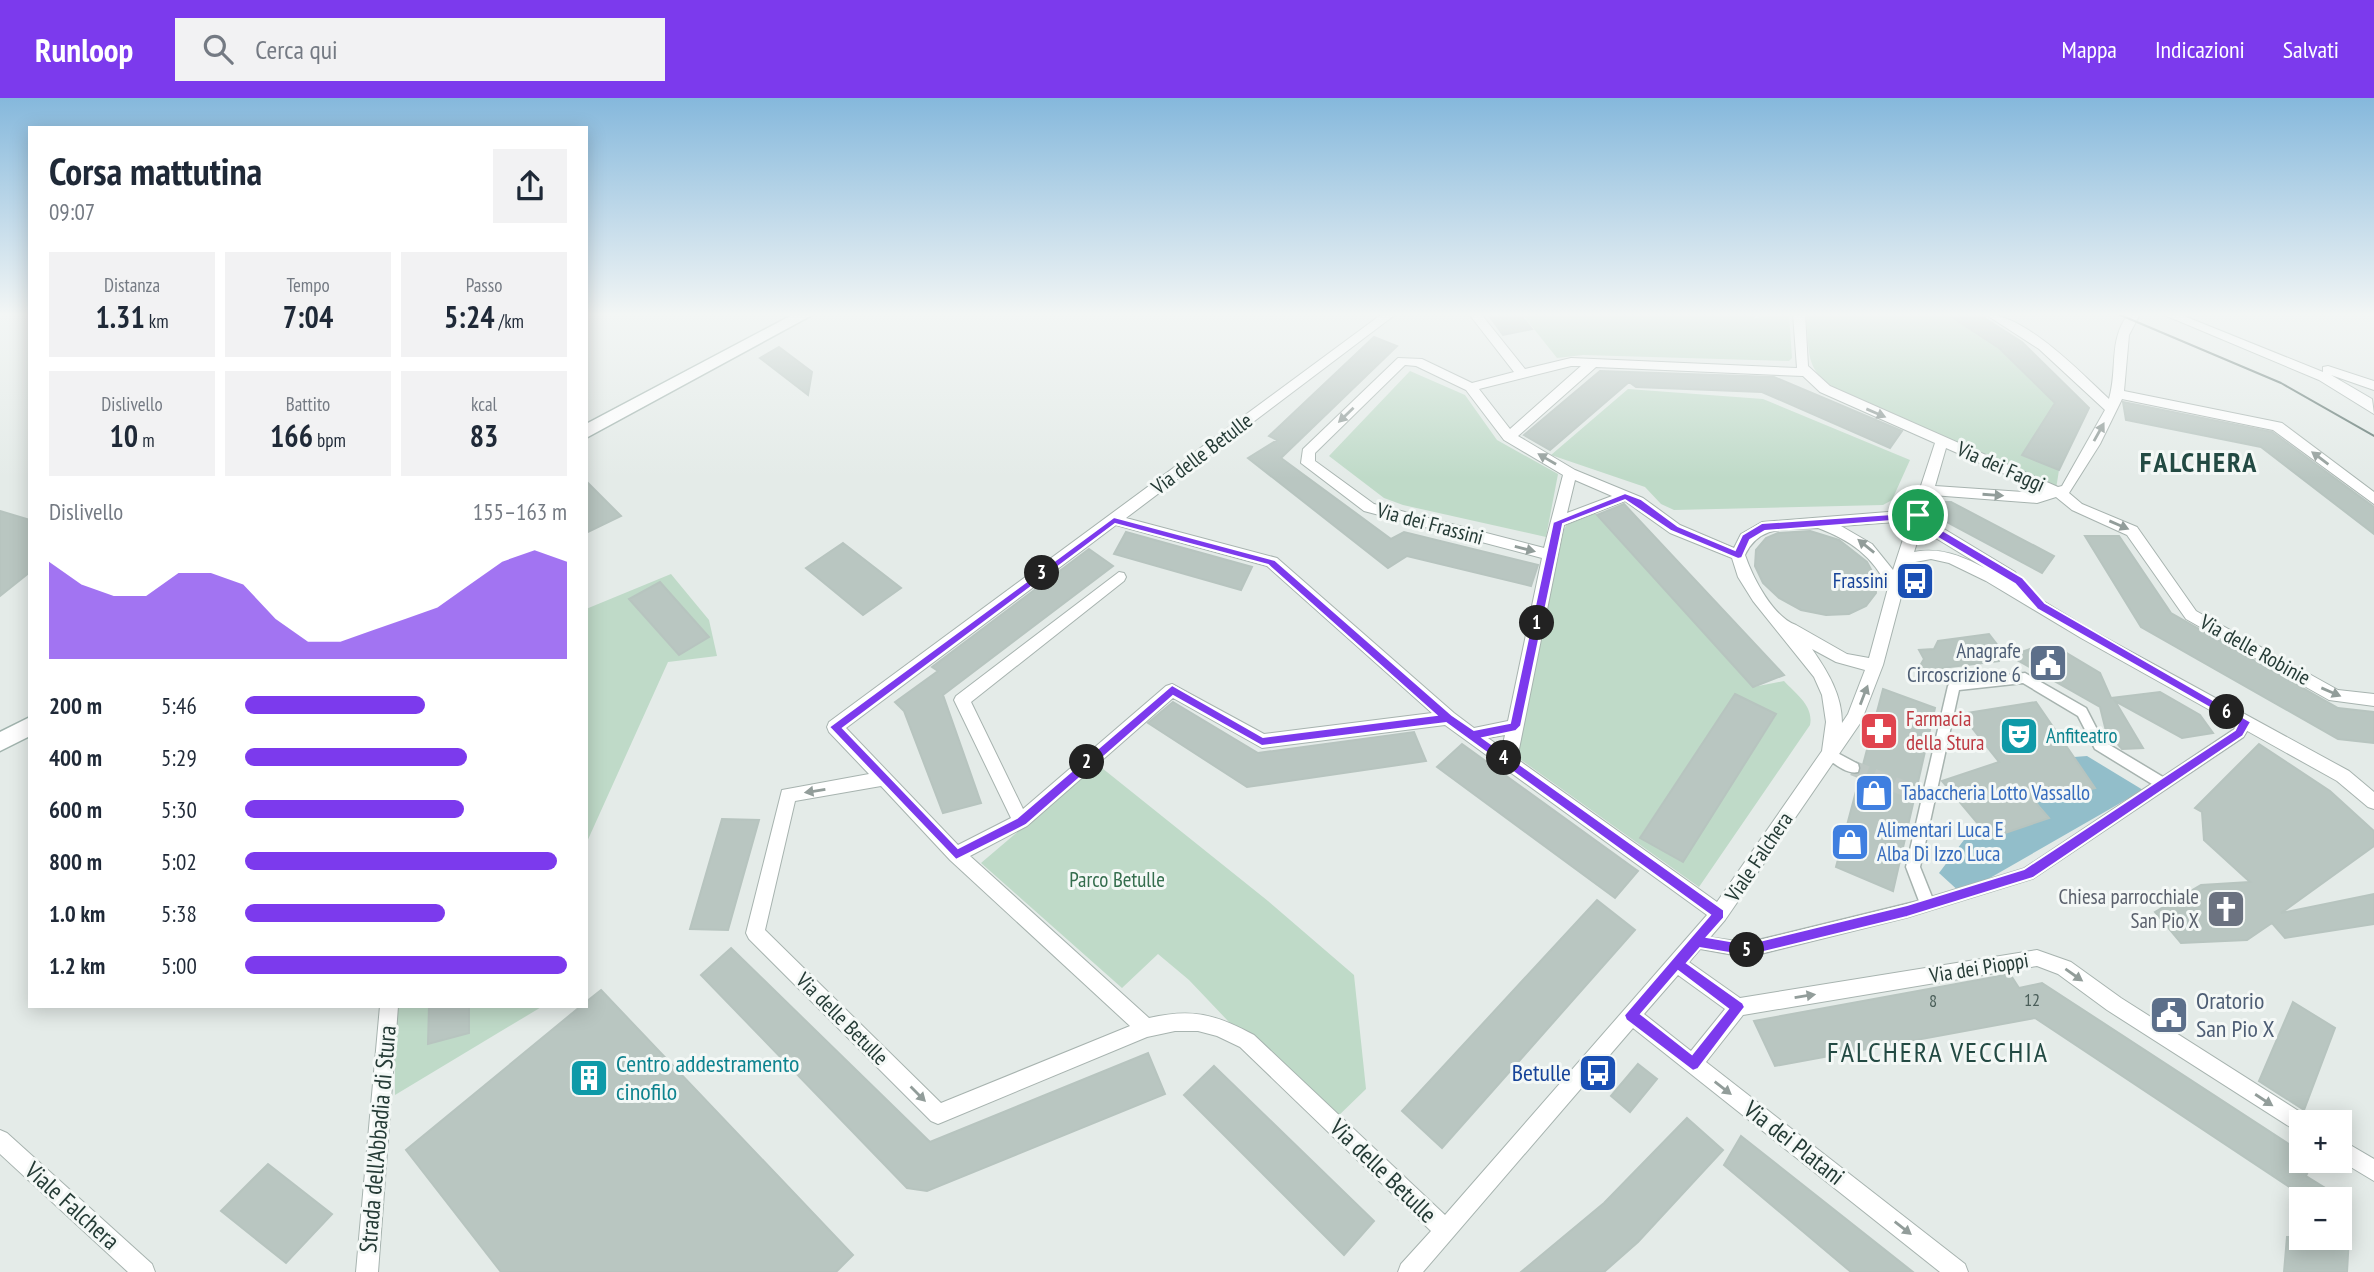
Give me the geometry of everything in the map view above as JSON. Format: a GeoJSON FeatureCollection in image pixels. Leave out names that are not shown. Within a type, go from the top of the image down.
{"type":"FeatureCollection","features":[{"type":"Feature","properties":{"kind":"main road"},"geometry":{"type":"LineString","coordinates":[[588,431],[704,369]]}},
{"type":"Feature","properties":{"kind":"main road"},"geometry":{"type":"LineString","coordinates":[[0,742],[28,727]]}},
{"type":"Feature","properties":{"kind":"street","name":"Via delle Betulle"},"geometry":{"type":"LineString","coordinates":[[1146,1028],[956,855],[835,727],[1317,369]]}},
{"type":"Feature","properties":{"kind":"street","name":"Via dei Frassini"},"geometry":{"type":"LineString","coordinates":[[1394,369],[1308,452],[1308,463],[1369,509],[1550,555]]}},
{"type":"Feature","properties":{"kind":"street","name":"Via dei Frassini"},"geometry":{"type":"LineString","coordinates":[[1432,369],[1471,387],[1509,437],[1570,473],[1638,501],[1675,529],[1738,555]]}},
{"type":"Feature","properties":{"kind":"street"},"geometry":{"type":"LineString","coordinates":[[1518,369],[1522,374]]}},
{"type":"Feature","properties":{"kind":"street"},"geometry":{"type":"LineString","coordinates":[[1471,387],[1543,369]]}},
{"type":"Feature","properties":{"kind":"street"},"geometry":{"type":"LineString","coordinates":[[1509,437],[1586,369]]}},
{"type":"Feature","properties":{"kind":"street"},"geometry":{"type":"LineString","coordinates":[[1730,369],[1806,372]]}},
{"type":"Feature","properties":{"kind":"street"},"geometry":{"type":"LineString","coordinates":[[2068,369],[2112,410]]}},
{"type":"Feature","properties":{"kind":"street","name":"Via dei Faggi"},"geometry":{"type":"LineString","coordinates":[[1926,490],[2037,498],[2067,489],[2112,410],[2121,381],[2121,369]]}},
{"type":"Feature","properties":{"kind":"street"},"geometry":{"type":"LineString","coordinates":[[2304,369],[2372,397]]}},
{"type":"Feature","properties":{"kind":"street"},"geometry":{"type":"LineString","coordinates":[[2308,369],[2372,397]]}},
{"type":"Feature","properties":{"kind":"street","name":"Via dei Faggi"},"geometry":{"type":"LineString","coordinates":[[1806,372],[1815,382],[1839,397],[2060,493]]}},
{"type":"Feature","properties":{"kind":"street"},"geometry":{"type":"LineString","coordinates":[[2118,394],[2277,426],[2374,499]]}},
{"type":"Feature","properties":{"kind":"street","name":"Viale Falchera"},"geometry":{"type":"LineString","coordinates":[[1409,1272],[1697,942],[1855,717],[1875,665],[1895,588],[1942,441]]}},
{"type":"Feature","properties":{"kind":"street"},"geometry":{"type":"LineString","coordinates":[[1508,761],[1550,555],[1570,473]]}},
{"type":"Feature","properties":{"kind":"street","name":"Via delle Robinie"},"geometry":{"type":"LineString","coordinates":[[2060,493],[2077,507],[2132,531],[2191,615],[2335,696],[2374,700]]}},
{"type":"Feature","properties":{"kind":"street"},"geometry":{"type":"LineString","coordinates":[[1559,522],[1625,496]]}},
{"type":"Feature","properties":{"kind":"street"},"geometry":{"type":"LineString","coordinates":[[1853,768],[1830,754],[1834,716],[1831,699],[1818,671],[1742,573],[1738,555],[1745,538],[1762,527],[1918,515],[1934,530],[2019,581],[2041,606]]}},
{"type":"Feature","properties":{"kind":"street"},"geometry":{"type":"LineString","coordinates":[[1114,520],[1272,562],[1448,718],[1719,914]]}},
{"type":"Feature","properties":{"kind":"street"},"geometry":{"type":"LineString","coordinates":[[1820,523],[1857,539],[1878,556],[1887,568],[1895,588]]}},
{"type":"Feature","properties":{"kind":"street"},"geometry":{"type":"LineString","coordinates":[[1904,559],[1931,554],[1952,558],[1991,577],[2138,663],[2343,776],[2374,802]]}},
{"type":"Feature","properties":{"kind":"street"},"geometry":{"type":"LineString","coordinates":[[1021,821],[962,700],[1119,577]]}},
{"type":"Feature","properties":{"kind":"street"},"geometry":{"type":"LineString","coordinates":[[1777,620],[1840,658],[1861,665],[1875,665]]}},
{"type":"Feature","properties":{"kind":"street"},"geometry":{"type":"LineString","coordinates":[[1928,905],[1913,867],[1954,686],[2025,678],[2082,712],[2099,745],[2163,784]]}},
{"type":"Feature","properties":{"kind":"street"},"geometry":{"type":"LineString","coordinates":[[956,855],[1021,821],[1172,690],[1262,741],[1448,718]]}},
{"type":"Feature","properties":{"kind":"street"},"geometry":{"type":"LineString","coordinates":[[1697,942],[1747,950],[1928,905],[2028,874],[2239,733],[2246,722]]}},
{"type":"Feature","properties":{"kind":"street"},"geometry":{"type":"LineString","coordinates":[[1472,735],[1516,726]]}},
{"type":"Feature","properties":{"kind":"street","name":"Via delle Betulle"},"geometry":{"type":"LineString","coordinates":[[883,779],[788,795],[755,933],[937,1114],[1146,1028],[1176,1020],[1214,1023],[1247,1041],[1445,1230]]}},
{"type":"Feature","properties":{"kind":"street","name":"Via dei Pioppi"},"geometry":{"type":"LineString","coordinates":[[1738,1007],[2037,958],[2063,968],[2114,1004],[2289,1116]]}},
{"type":"Feature","properties":{"kind":"street"},"geometry":{"type":"LineString","coordinates":[[1677,964],[1738,1007],[1693,1064]]}},
{"type":"Feature","properties":{"kind":"street","name":"Strada dell'Abbadia di Stura"},"geometry":{"type":"LineString","coordinates":[[367,1272],[389,1008]]}},
{"type":"Feature","properties":{"kind":"street","name":"Via dei Platani"},"geometry":{"type":"LineString","coordinates":[[1631,1015],[1957,1272]]}},
{"type":"Feature","properties":{"kind":"street","name":"Viale Falchera"},"geometry":{"type":"LineString","coordinates":[[0,1140],[144,1272]]}},
{"type":"Feature","properties":{"kind":"street"},"geometry":{"type":"LineString","coordinates":[[2352,1157],[2374,1171]]}},
{"type":"Feature","properties":{"kind":"green space"},"geometry":{"type":"Polygon","coordinates":[[[1815,369],[2021,369],[2055,403],[2023,455],[2059,470],[2056,489],[2012,467],[1854,399],[1818,374],[1815,369]]]}},
{"type":"Feature","properties":{"kind":"green space"},"geometry":{"type":"Polygon","coordinates":[[[1410,371],[1465,395],[1497,440],[1558,474],[1546,537],[1403,505],[1384,498],[1329,456],[1410,371]]]}},
{"type":"Feature","properties":{"kind":"green space"},"geometry":{"type":"Polygon","coordinates":[[[1628,389],[1763,399],[1910,460],[1892,500],[1883,505],[1674,510],[1661,504],[1645,487],[1551,455],[1628,389]]]}},
{"type":"Feature","properties":{"kind":"green space"},"geometry":{"type":"Polygon","coordinates":[[[1595,513],[1753,687],[1784,681],[1807,706],[1810,725],[1699,887],[1517,757],[1563,531],[1567,524],[1595,513]],[[1735,694],[1640,837],[1682,862],[1776,715],[1735,694]]]}},
{"type":"Feature","properties":{"kind":"green space"},"geometry":{"type":"Polygon","coordinates":[[[671,574],[709,620],[717,656],[668,662],[588,840],[588,608],[671,574]]]}},
{"type":"Feature","properties":{"kind":"green space","name":"Parco Betulle"},"geometry":{"type":"Polygon","coordinates":[[[1097,764],[1268,901],[1354,975],[1366,1089],[1332,1122],[1247,1041],[1189,980],[1158,954],[1122,988],[981,863],[1097,764]]]}},
{"type":"Feature","properties":{"kind":"green space"},"geometry":{"type":"Polygon","coordinates":[[[395,1008],[540,1008],[395,1095],[395,1008]]]}},
{"type":"Feature","properties":{"kind":"water"},"geometry":{"type":"Polygon","coordinates":[[[2087,756],[2143,790],[1962,894],[1939,873],[1976,824],[1990,838],[2049,818],[2036,802],[2095,788],[2074,757],[2087,756]]]}},
{"type":"Feature","properties":{"kind":"building"},"geometry":{"type":"Polygon","coordinates":[[[774,369],[808,369],[812,372],[808,395],[774,369]]]}},
{"type":"Feature","properties":{"kind":"building"},"geometry":{"type":"Polygon","coordinates":[[[1340,369],[1373,369],[1281,458],[1391,539],[1404,532],[1538,565],[1531,586],[1407,556],[1388,568],[1248,458],[1277,440],[1269,436],[1340,369]]]}},
{"type":"Feature","properties":{"kind":"building"},"geometry":{"type":"Polygon","coordinates":[[[2020,369],[2049,369],[2089,408],[2059,470],[2022,455],[2055,403],[2020,369]]]}},
{"type":"Feature","properties":{"kind":"building"},"geometry":{"type":"Polygon","coordinates":[[[1600,371],[1774,377],[1902,431],[1890,448],[1762,392],[1636,387],[1629,382],[1550,450],[1524,435],[1600,371]]]}},
{"type":"Feature","properties":{"kind":"building"},"geometry":{"type":"Polygon","coordinates":[[[2123,402],[2272,432],[2374,507],[2374,534],[2261,447],[2126,420],[2123,402]]]}},
{"type":"Feature","properties":{"kind":"building"},"geometry":{"type":"Polygon","coordinates":[[[588,483],[621,516],[588,532],[588,483]]]}},
{"type":"Feature","properties":{"kind":"building"},"geometry":{"type":"Polygon","coordinates":[[[1941,502],[1951,502],[2054,556],[2042,573],[1930,513],[1941,502]]]}},
{"type":"Feature","properties":{"kind":"building"},"geometry":{"type":"Polygon","coordinates":[[[1624,504],[1784,675],[1753,687],[1597,515],[1624,504]]]}},
{"type":"Feature","properties":{"kind":"building"},"geometry":{"type":"Polygon","coordinates":[[[0,511],[28,519],[28,574],[0,596],[0,511]]]}},
{"type":"Feature","properties":{"kind":"building"},"geometry":{"type":"Polygon","coordinates":[[[1810,531],[1839,540],[1867,562],[1875,577],[1876,593],[1866,606],[1849,614],[1826,615],[1801,610],[1779,598],[1763,583],[1755,566],[1756,550],[1766,538],[1778,533],[1810,531]]]}},
{"type":"Feature","properties":{"kind":"building"},"geometry":{"type":"Polygon","coordinates":[[[1126,532],[1252,567],[1241,590],[1114,554],[1126,532]]]}},
{"type":"Feature","properties":{"kind":"building"},"geometry":{"type":"Polygon","coordinates":[[[2085,536],[2119,536],[2171,613],[2338,708],[2374,712],[2374,743],[2338,739],[2141,627],[2085,536]]]}},
{"type":"Feature","properties":{"kind":"building"},"geometry":{"type":"Polygon","coordinates":[[[843,543],[901,588],[863,615],[806,568],[843,543]]]}},
{"type":"Feature","properties":{"kind":"building"},"geometry":{"type":"Polygon","coordinates":[[[1089,549],[1113,566],[943,695],[981,803],[943,813],[904,711],[895,702],[938,671],[932,667],[1089,549]]]}},
{"type":"Feature","properties":{"kind":"building"},"geometry":{"type":"Polygon","coordinates":[[[660,582],[709,637],[679,655],[629,599],[660,582]]]}},
{"type":"Feature","properties":{"kind":"building"},"geometry":{"type":"Polygon","coordinates":[[[1989,634],[2002,651],[1999,661],[1917,671],[1924,659],[1919,650],[1934,649],[1938,641],[1989,634]]]}},
{"type":"Feature","properties":{"kind":"building"},"geometry":{"type":"Polygon","coordinates":[[[2055,646],[2100,673],[2111,698],[2160,692],[2200,715],[2213,733],[2182,738],[2115,701],[2143,748],[2122,749],[2106,731],[2100,707],[2010,656],[2033,648],[2055,646]]]}},
{"type":"Feature","properties":{"kind":"building"},"geometry":{"type":"Polygon","coordinates":[[[1883,689],[1935,708],[1893,891],[1836,867],[1883,689]]]}},
{"type":"Feature","properties":{"kind":"building"},"geometry":{"type":"Polygon","coordinates":[[[1735,694],[1776,714],[1683,862],[1640,838],[1735,694]]]}},
{"type":"Feature","properties":{"kind":"building"},"geometry":{"type":"Polygon","coordinates":[[[1173,702],[1258,753],[1414,732],[1426,761],[1247,787],[1148,723],[1173,702]]]}},
{"type":"Feature","properties":{"kind":"building"},"geometry":{"type":"Polygon","coordinates":[[[2036,702],[2095,788],[2035,802],[2049,818],[1990,838],[1942,781],[1999,762],[1961,714],[2036,702]]]}},
{"type":"Feature","properties":{"kind":"building"},"geometry":{"type":"Polygon","coordinates":[[[1462,744],[1638,871],[1615,898],[1437,767],[1462,744]]]}},
{"type":"Feature","properties":{"kind":"building"},"geometry":{"type":"Polygon","coordinates":[[[2259,744],[2330,791],[2374,831],[2374,846],[2281,913],[2374,894],[2374,924],[2285,938],[2272,923],[2247,940],[2181,943],[2155,912],[2201,885],[2250,882],[2204,840],[2202,812],[2195,808],[2259,744]]]}},
{"type":"Feature","properties":{"kind":"building"},"geometry":{"type":"Polygon","coordinates":[[[722,819],[759,820],[728,930],[690,929],[722,819]]]}},
{"type":"Feature","properties":{"kind":"building"},"geometry":{"type":"Polygon","coordinates":[[[1597,900],[1635,930],[1442,1148],[1402,1111],[1597,900]]]}},
{"type":"Feature","properties":{"kind":"building"},"geometry":{"type":"Polygon","coordinates":[[[731,948],[930,1142],[1148,1053],[1165,1094],[927,1191],[907,1188],[701,975],[731,948]]]}},
{"type":"Feature","properties":{"kind":"building"},"geometry":{"type":"Polygon","coordinates":[[[2010,974],[2019,988],[2042,983],[2289,1144],[2289,1173],[2307,1173],[2306,1176],[2324,1187],[2289,1187],[2035,1018],[1775,1066],[1754,1021],[2010,974]]]}},
{"type":"Feature","properties":{"kind":"building","name":"Centro addestramento cinofilo"},"geometry":{"type":"Polygon","coordinates":[[[601,990],[853,1255],[836,1272],[501,1272],[406,1150],[579,1008],[588,1008],[588,1000],[601,990]]]}},
{"type":"Feature","properties":{"kind":"building"},"geometry":{"type":"Polygon","coordinates":[[[2293,1002],[2335,1028],[2304,1110],[2259,1081],[2293,1002]]]}},
{"type":"Feature","properties":{"kind":"building"},"geometry":{"type":"Polygon","coordinates":[[[429,1008],[469,1008],[469,1033],[428,1044],[429,1008]]]}},
{"type":"Feature","properties":{"kind":"building"},"geometry":{"type":"Polygon","coordinates":[[[1638,1064],[1657,1079],[1630,1112],[1611,1096],[1638,1064]]]}},
{"type":"Feature","properties":{"kind":"building"},"geometry":{"type":"Polygon","coordinates":[[[1214,1066],[1374,1221],[1344,1255],[1184,1095],[1214,1066]]]}},
{"type":"Feature","properties":{"kind":"building"},"geometry":{"type":"Polygon","coordinates":[[[1687,1118],[1723,1150],[1638,1242],[1604,1272],[1521,1272],[1604,1203],[1687,1118]]]}},
{"type":"Feature","properties":{"kind":"building"},"geometry":{"type":"Polygon","coordinates":[[[1741,1136],[1913,1272],[1851,1272],[1724,1165],[1741,1136]]]}},
{"type":"Feature","properties":{"kind":"building"},"geometry":{"type":"Polygon","coordinates":[[[268,1164],[332,1214],[286,1263],[221,1211],[268,1164]]]}},
{"type":"Feature","properties":{"kind":"building"},"geometry":{"type":"Polygon","coordinates":[[[2287,1237],[2289,1250],[2348,1250],[2347,1272],[2284,1272],[2287,1237]]]}},
{"type":"Feature","properties":{"kind":"tunnel"},"geometry":{"type":"LineString","coordinates":[[1853,768],[1929,798]]}},
{"type":"Feature","properties":{"kind":"tram line"},"geometry":{"type":"LineString","coordinates":[[2247,369],[2281,383],[2374,436]]}},
{"type":"Feature","properties":{"kind":"place","name":"Frassini"},"geometry":{"type":"Point","coordinates":[1915,581]}},
{"type":"Feature","properties":{"kind":"place","name":"Anagrafe Circoscrizione 6"},"geometry":{"type":"Point","coordinates":[2048,663]}},
{"type":"Feature","properties":{"kind":"place","name":"Farmacia della Stura"},"geometry":{"type":"Point","coordinates":[1879,731]}},
{"type":"Feature","properties":{"kind":"place","name":"Anfiteatro"},"geometry":{"type":"Point","coordinates":[2019,736]}},
{"type":"Feature","properties":{"kind":"place","name":"Tabaccheria Lotto Vassallo"},"geometry":{"type":"Point","coordinates":[1874,793]}},
{"type":"Feature","properties":{"kind":"place","name":"Alimentari Luca E Alba Di Izzo Luca"},"geometry":{"type":"Point","coordinates":[1850,842]}},
{"type":"Feature","properties":{"kind":"place","name":"Chiesa parrocchiale San Pio X"},"geometry":{"type":"Point","coordinates":[2226,909]}},
{"type":"Feature","properties":{"kind":"place","name":"Oratorio San Pio X"},"geometry":{"type":"Point","coordinates":[2169,1015]}},
{"type":"Feature","properties":{"kind":"place","name":"Betulle"},"geometry":{"type":"Point","coordinates":[1598,1073]}},
{"type":"Feature","properties":{"kind":"place","name":"Centro addestramento cinofilo"},"geometry":{"type":"Point","coordinates":[589,1078]}},
{"type":"Feature","properties":{"kind":"district","name":"FALCHERA"},"geometry":{"type":"Point","coordinates":[2199,462]}},
{"type":"Feature","properties":{"kind":"district","name":"FALCHERA VECCHIA"},"geometry":{"type":"Point","coordinates":[1938,1052]}},
{"type":"Feature","properties":{"kind":"route"},"geometry":{"type":"LineString","coordinates":[[1918,515],[1762,527],[1745,538],[1738,555],[1675,529],[1638,501],[1625,496],[1559,522],[1516,726],[1472,735],[1448,718],[1262,741],[1172,690],[1021,821],[956,855],[835,727],[1114,520],[1272,562],[1448,718],[1719,914],[1631,1015],[1693,1064],[1738,1007],[1677,964],[1697,942],[1747,950],[1907,911],[2028,874],[2239,733],[2246,722],[2085,634],[2041,606],[2019,581],[1934,530],[1918,515]]}}]}
